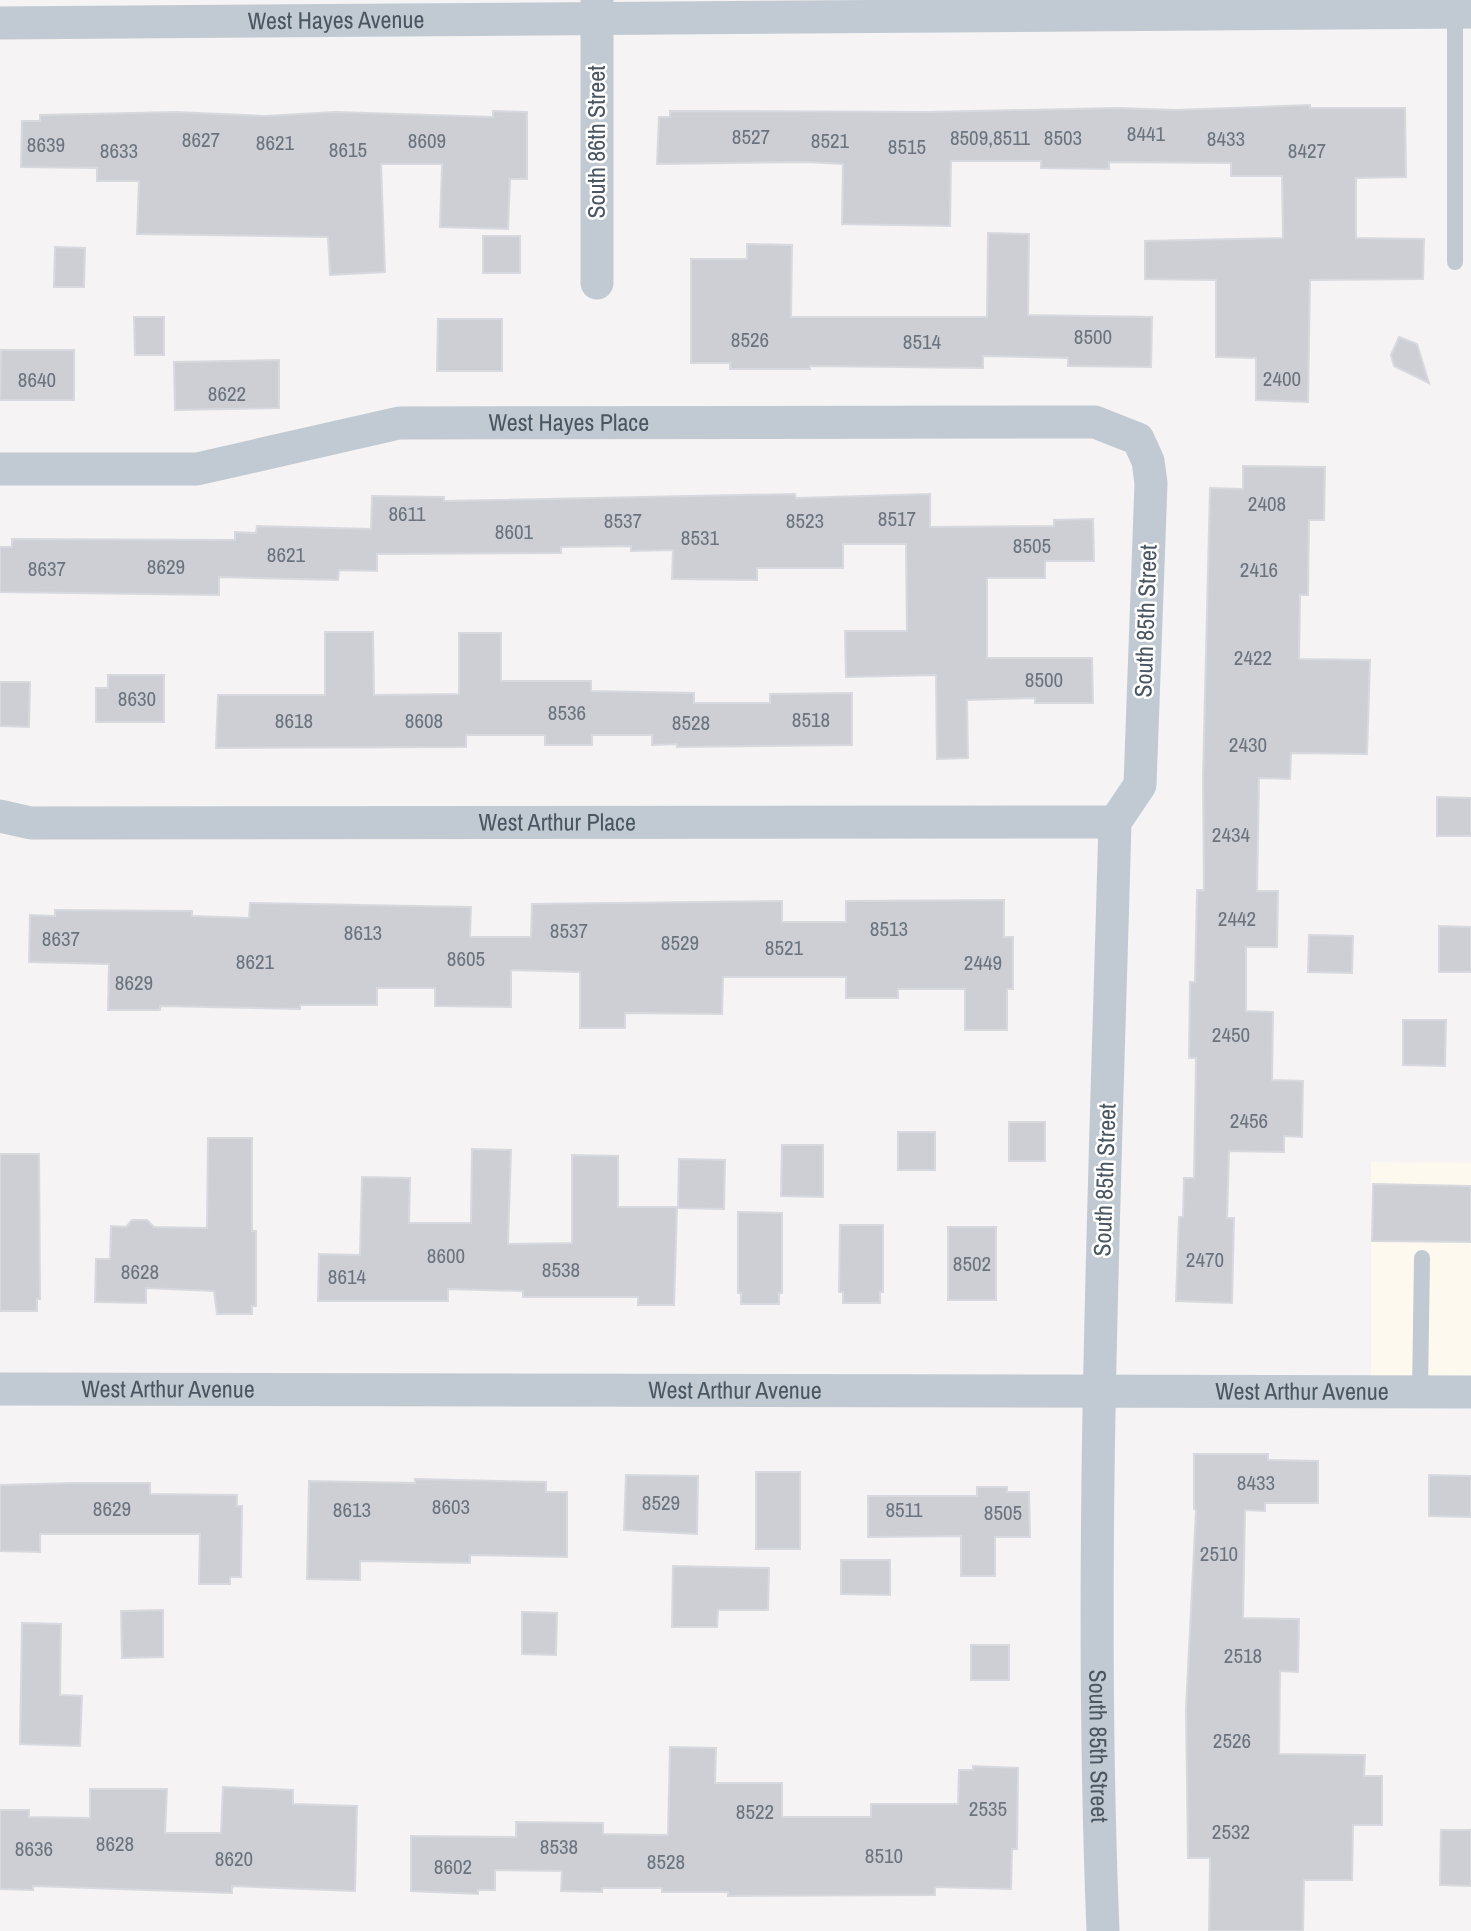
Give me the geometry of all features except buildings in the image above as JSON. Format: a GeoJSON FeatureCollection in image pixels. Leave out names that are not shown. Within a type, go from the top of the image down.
{"type":"FeatureCollection","features":[{"type":"Feature","properties":{"kind":"street","name":"West Hayes Avenue"},"geometry":{"type":"LineString","coordinates":[[0,23],[597,9],[1159,6],[1460,8]]}},
{"type":"Feature","properties":{"kind":"street","name":"South 86th Street"},"geometry":{"type":"LineString","coordinates":[[597,9],[597,283]]}},
{"type":"Feature","properties":{"kind":"street","name":"West Hayes Place"},"geometry":{"type":"LineString","coordinates":[[0,469],[197,468],[399,423],[1095,422],[1138,439]]}},
{"type":"Feature","properties":{"kind":"street","name":"South 85th Street"},"geometry":{"type":"LineString","coordinates":[[1103,1931],[1096,1760],[1099,1392],[1115,822],[1140,785],[1151,483],[1148,461],[1138,439]]}},
{"type":"Feature","properties":{"kind":"street","name":"West Arthur Place"},"geometry":{"type":"LineString","coordinates":[[0,816],[31,823],[1115,822]]}},
{"type":"Feature","properties":{"kind":"street","name":"West Arthur Avenue"},"geometry":{"type":"LineString","coordinates":[[0,1389],[1471,1392]]}},
{"type":"Feature","properties":{"kind":"lane"},"geometry":{"type":"LineString","coordinates":[[1455,262],[1460,8]]}},
{"type":"Feature","properties":{"kind":"lane"},"geometry":{"type":"LineString","coordinates":[[1420,1392],[1422,1258]]}},
{"type":"Feature","properties":{"kind":"shaded area"},"geometry":{"type":"Polygon","coordinates":[[[1371,1162],[1471,1163],[1471,1392],[1371,1392],[1371,1162]]]}}]}
